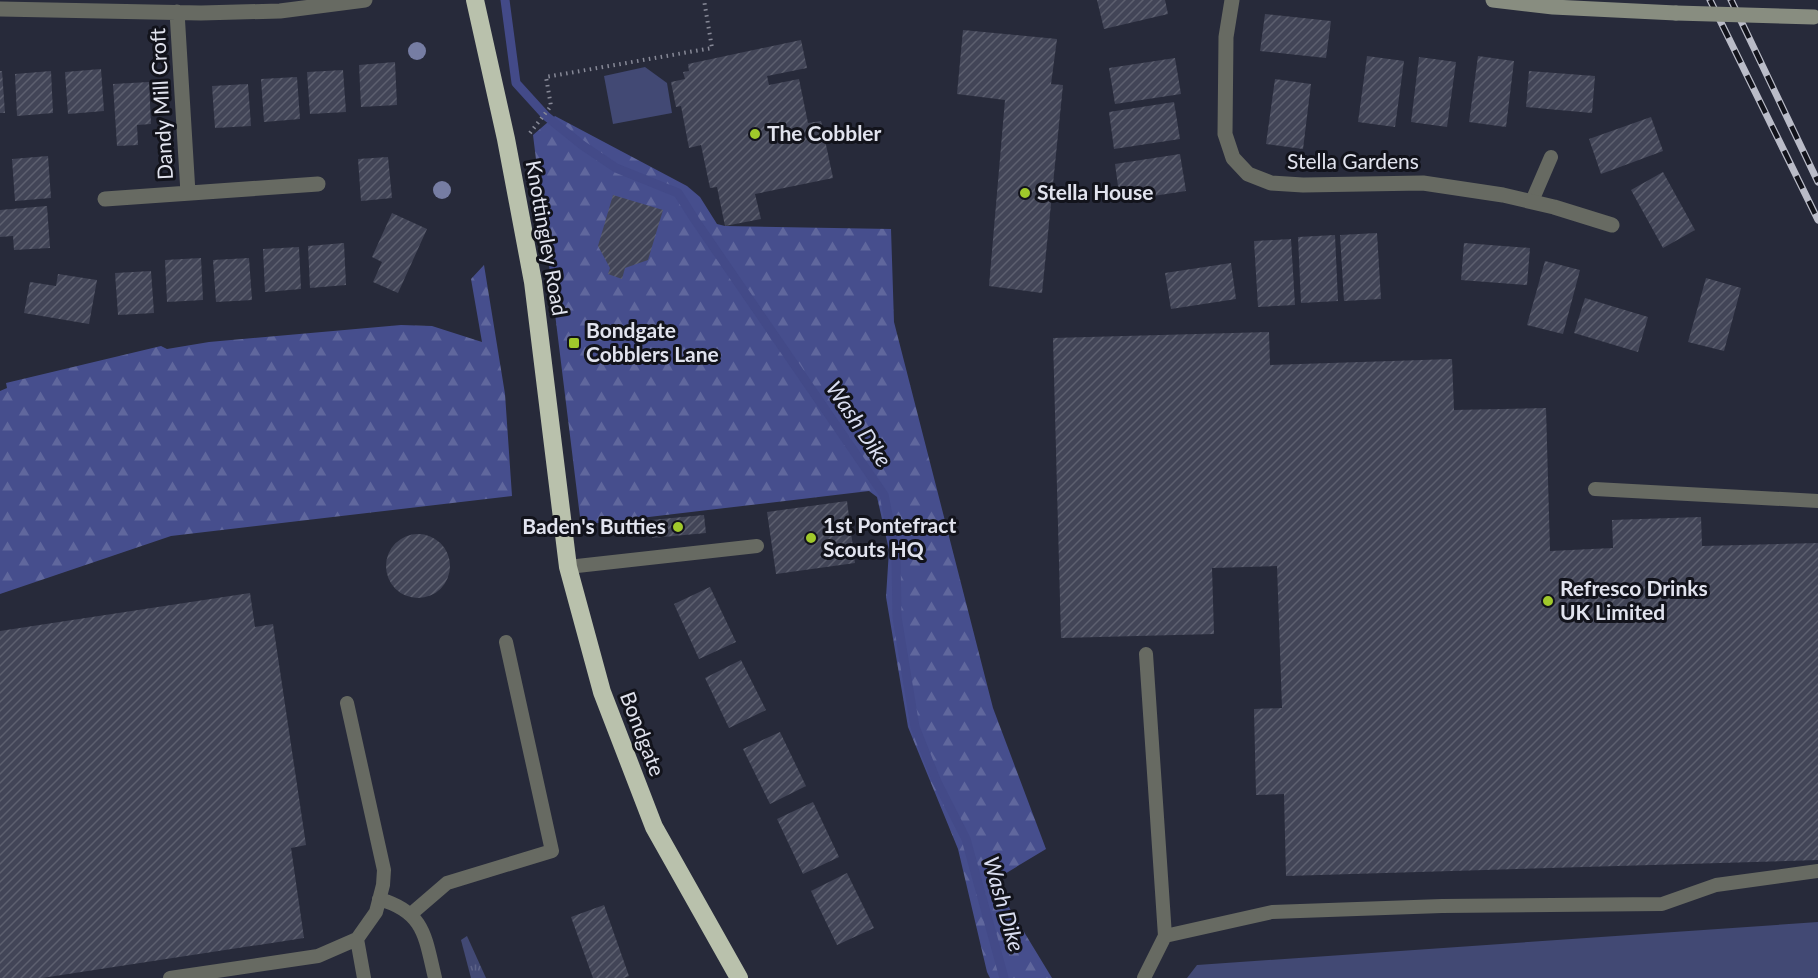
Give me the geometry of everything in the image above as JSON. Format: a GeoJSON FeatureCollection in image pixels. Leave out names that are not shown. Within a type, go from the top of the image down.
{"type":"FeatureCollection","features":[{"type":"Feature","properties":{"kind":"highway","name":"Knottingley Road"},"geometry":{"type":"LineString","coordinates":[[475,0],[524,229],[557,486]]}},
{"type":"Feature","properties":{"kind":"highway","name":"Bondgate"},"geometry":{"type":"LineString","coordinates":[[557,486],[568,567],[602,692],[654,827],[739,978]]}},
{"type":"Feature","properties":{"kind":"street"},"geometry":{"type":"LineString","coordinates":[[0,9],[201,13],[280,10],[365,0]]}},
{"type":"Feature","properties":{"kind":"street","name":"Stella Gardens"},"geometry":{"type":"LineString","coordinates":[[1233,0],[1226,37],[1225,134],[1233,158],[1248,174],[1271,183],[1303,185],[1424,183],[1532,201],[1612,225]]}},
{"type":"Feature","properties":{"kind":"street"},"geometry":{"type":"LineString","coordinates":[[1493,0],[1553,7],[1816,17]]}},
{"type":"Feature","properties":{"kind":"street","name":"Dandy Mill Croft"},"geometry":{"type":"LineString","coordinates":[[177,12],[188,193]]}},
{"type":"Feature","properties":{"kind":"street","name":"Dandy Mill Croft"},"geometry":{"type":"LineString","coordinates":[[105,199],[318,184]]}},
{"type":"Feature","properties":{"kind":"lane"},"geometry":{"type":"LineString","coordinates":[[1532,201],[1551,157]]}},
{"type":"Feature","properties":{"kind":"lane"},"geometry":{"type":"LineString","coordinates":[[1594,489],[1818,501]]}},
{"type":"Feature","properties":{"kind":"lane"},"geometry":{"type":"LineString","coordinates":[[568,567],[757,546]]}},
{"type":"Feature","properties":{"kind":"lane"},"geometry":{"type":"LineString","coordinates":[[411,914],[447,883],[552,851],[506,642]]}},
{"type":"Feature","properties":{"kind":"lane"},"geometry":{"type":"LineString","coordinates":[[1144,978],[1165,936],[1146,654]]}},
{"type":"Feature","properties":{"kind":"lane"},"geometry":{"type":"LineString","coordinates":[[170,978],[318,956],[357,939],[376,912],[383,885],[384,870],[347,703]]}},
{"type":"Feature","properties":{"kind":"lane"},"geometry":{"type":"LineString","coordinates":[[1165,936],[1272,912],[1442,906],[1662,904],[1716,885],[1818,871]]}},
{"type":"Feature","properties":{"kind":"lane"},"geometry":{"type":"LineString","coordinates":[[379,899],[396,904],[411,914],[423,930],[435,978]]}},
{"type":"Feature","properties":{"kind":"lane"},"geometry":{"type":"LineString","coordinates":[[357,939],[364,978]]}},
{"type":"Feature","properties":{"kind":"path"},"geometry":{"type":"LineString","coordinates":[[525,139],[551,106],[546,77],[712,48],[704,0]]}},
{"type":"Feature","properties":{"kind":"green space"},"geometry":{"type":"Polygon","coordinates":[[[645,67],[667,83],[672,113],[613,124],[604,76],[645,67]]]}},
{"type":"Feature","properties":{"kind":"green space"},"geometry":{"type":"Polygon","coordinates":[[[555,116],[687,186],[700,197],[717,224],[891,229],[894,322],[993,708],[1046,849],[993,881],[1052,978],[990,978],[987,972],[958,849],[908,727],[886,597],[889,550],[877,497],[869,491],[581,525],[533,135],[555,116]]]}},
{"type":"Feature","properties":{"kind":"green space"},"geometry":{"type":"Polygon","coordinates":[[[484,265],[505,394],[512,496],[171,536],[0,594],[0,391],[7,388],[6,383],[161,346],[167,349],[209,342],[401,325],[432,326],[482,342],[471,279],[484,265]]]}},
{"type":"Feature","properties":{"kind":"green space"},"geometry":{"type":"Polygon","coordinates":[[[1818,922],[1818,978],[1187,978],[1197,965],[1818,922]]]}},
{"type":"Feature","properties":{"kind":"green space"},"geometry":{"type":"Polygon","coordinates":[[[467,936],[486,978],[471,978],[461,940],[467,936]]]}},
{"type":"Feature","properties":{"kind":"building"},"geometry":{"type":"Polygon","coordinates":[[[1097,0],[1165,0],[1168,14],[1104,29],[1097,0]]]}},
{"type":"Feature","properties":{"kind":"building"},"geometry":{"type":"Polygon","coordinates":[[[1265,14],[1331,21],[1326,58],[1260,51],[1265,14]]]}},
{"type":"Feature","properties":{"kind":"building","name":"Stella House"},"geometry":{"type":"Polygon","coordinates":[[[963,30],[1057,39],[1051,84],[1063,85],[1042,293],[989,286],[1005,100],[957,94],[963,30]]]}},
{"type":"Feature","properties":{"kind":"building","name":"The Cobbler"},"geometry":{"type":"Polygon","coordinates":[[[801,40],[807,68],[767,76],[769,85],[799,79],[808,123],[821,121],[833,178],[755,194],[761,219],[725,226],[717,187],[710,188],[701,145],[689,148],[681,106],[676,107],[671,82],[685,79],[683,72],[689,71],[688,64],[801,40]]]}},
{"type":"Feature","properties":{"kind":"building"},"geometry":{"type":"Polygon","coordinates":[[[1367,56],[1404,61],[1395,127],[1358,122],[1367,56]]]}},
{"type":"Feature","properties":{"kind":"building"},"geometry":{"type":"Polygon","coordinates":[[[1478,56],[1514,61],[1506,127],[1469,122],[1478,56]]]}},
{"type":"Feature","properties":{"kind":"building"},"geometry":{"type":"Polygon","coordinates":[[[1419,57],[1456,62],[1447,127],[1411,122],[1419,57]]]}},
{"type":"Feature","properties":{"kind":"building"},"geometry":{"type":"Polygon","coordinates":[[[1175,58],[1181,94],[1115,104],[1109,68],[1175,58]]]}},
{"type":"Feature","properties":{"kind":"building"},"geometry":{"type":"Polygon","coordinates":[[[395,62],[397,105],[361,107],[359,65],[395,62]]]}},
{"type":"Feature","properties":{"kind":"building"},"geometry":{"type":"Polygon","coordinates":[[[101,69],[104,111],[68,114],[65,72],[101,69]]]}},
{"type":"Feature","properties":{"kind":"building"},"geometry":{"type":"Polygon","coordinates":[[[343,70],[346,112],[310,114],[307,72],[343,70]]]}},
{"type":"Feature","properties":{"kind":"building"},"geometry":{"type":"Polygon","coordinates":[[[0,71],[2,71],[5,113],[0,113],[0,71]]]}},
{"type":"Feature","properties":{"kind":"building"},"geometry":{"type":"Polygon","coordinates":[[[51,71],[53,113],[17,116],[15,74],[51,71]]]}},
{"type":"Feature","properties":{"kind":"building"},"geometry":{"type":"Polygon","coordinates":[[[1529,71],[1595,76],[1592,113],[1526,107],[1529,71]]]}},
{"type":"Feature","properties":{"kind":"building"},"geometry":{"type":"Polygon","coordinates":[[[297,77],[300,119],[264,122],[261,79],[297,77]]]}},
{"type":"Feature","properties":{"kind":"building"},"geometry":{"type":"Polygon","coordinates":[[[1275,79],[1311,84],[1303,149],[1266,144],[1275,79]]]}},
{"type":"Feature","properties":{"kind":"building"},"geometry":{"type":"Polygon","coordinates":[[[149,82],[151,124],[137,125],[138,145],[117,146],[113,84],[149,82]]]}},
{"type":"Feature","properties":{"kind":"building"},"geometry":{"type":"Polygon","coordinates":[[[248,84],[251,126],[215,128],[212,86],[248,84]]]}},
{"type":"Feature","properties":{"kind":"building"},"geometry":{"type":"Polygon","coordinates":[[[1174,102],[1180,139],[1114,149],[1109,112],[1174,102]]]}},
{"type":"Feature","properties":{"kind":"building"},"geometry":{"type":"Polygon","coordinates":[[[1651,117],[1663,151],[1601,174],[1589,139],[1651,117]]]}},
{"type":"Feature","properties":{"kind":"building"},"geometry":{"type":"Polygon","coordinates":[[[1180,154],[1186,191],[1120,201],[1115,164],[1180,154]]]}},
{"type":"Feature","properties":{"kind":"building"},"geometry":{"type":"Polygon","coordinates":[[[48,156],[51,198],[15,201],[12,159],[48,156]]]}},
{"type":"Feature","properties":{"kind":"building"},"geometry":{"type":"Polygon","coordinates":[[[388,157],[392,198],[361,201],[358,159],[388,157]]]}},
{"type":"Feature","properties":{"kind":"building"},"geometry":{"type":"Polygon","coordinates":[[[1663,172],[1695,230],[1663,248],[1631,190],[1663,172]]]}},
{"type":"Feature","properties":{"kind":"building"},"geometry":{"type":"Polygon","coordinates":[[[613,195],[663,210],[648,260],[625,268],[622,279],[608,274],[610,268],[598,246],[613,195]]]}},
{"type":"Feature","properties":{"kind":"building"},"geometry":{"type":"Polygon","coordinates":[[[47,206],[50,248],[14,250],[13,236],[0,237],[0,210],[47,206]]]}},
{"type":"Feature","properties":{"kind":"building"},"geometry":{"type":"Polygon","coordinates":[[[392,213],[427,229],[398,293],[373,282],[382,262],[372,257],[392,213]]]}},
{"type":"Feature","properties":{"kind":"building"},"geometry":{"type":"Polygon","coordinates":[[[1377,233],[1381,299],[1344,301],[1340,235],[1377,233]]]}},
{"type":"Feature","properties":{"kind":"building"},"geometry":{"type":"Polygon","coordinates":[[[1335,235],[1338,301],[1301,303],[1298,237],[1335,235]]]}},
{"type":"Feature","properties":{"kind":"building"},"geometry":{"type":"Polygon","coordinates":[[[1291,239],[1295,305],[1258,307],[1254,241],[1291,239]]]}},
{"type":"Feature","properties":{"kind":"building"},"geometry":{"type":"Polygon","coordinates":[[[344,243],[346,285],[310,288],[308,246],[344,243]]]}},
{"type":"Feature","properties":{"kind":"building"},"geometry":{"type":"Polygon","coordinates":[[[1464,243],[1530,248],[1527,285],[1461,280],[1464,243]]]}},
{"type":"Feature","properties":{"kind":"building"},"geometry":{"type":"Polygon","coordinates":[[[299,247],[301,289],[265,292],[263,249],[299,247]]]}},
{"type":"Feature","properties":{"kind":"building"},"geometry":{"type":"Polygon","coordinates":[[[201,258],[203,300],[167,302],[165,260],[201,258]]]}},
{"type":"Feature","properties":{"kind":"building"},"geometry":{"type":"Polygon","coordinates":[[[249,258],[252,300],[216,302],[213,260],[249,258]]]}},
{"type":"Feature","properties":{"kind":"building"},"geometry":{"type":"Polygon","coordinates":[[[1545,261],[1580,270],[1563,334],[1527,325],[1545,261]]]}},
{"type":"Feature","properties":{"kind":"building"},"geometry":{"type":"Polygon","coordinates":[[[1231,263],[1236,299],[1171,309],[1165,273],[1231,263]]]}},
{"type":"Feature","properties":{"kind":"building"},"geometry":{"type":"Polygon","coordinates":[[[151,271],[154,313],[118,315],[115,273],[151,271]]]}},
{"type":"Feature","properties":{"kind":"building"},"geometry":{"type":"Polygon","coordinates":[[[58,274],[97,280],[89,324],[24,313],[30,282],[56,286],[58,274]]]}},
{"type":"Feature","properties":{"kind":"building"},"geometry":{"type":"Polygon","coordinates":[[[1706,278],[1741,288],[1724,351],[1688,342],[1706,278]]]}},
{"type":"Feature","properties":{"kind":"building"},"geometry":{"type":"Polygon","coordinates":[[[1585,298],[1648,317],[1638,352],[1574,333],[1585,298]]]}},
{"type":"Feature","properties":{"kind":"building","name":"Refresco Drinks UK Limited"},"geometry":{"type":"Polygon","coordinates":[[[1269,332],[1270,365],[1452,359],[1454,410],[1546,408],[1550,551],[1613,548],[1612,520],[1701,517],[1702,546],[1818,543],[1818,860],[1286,876],[1284,794],[1256,795],[1254,709],[1282,708],[1277,566],[1212,568],[1214,634],[1061,638],[1053,338],[1269,332]]]}},
{"type":"Feature","properties":{"kind":"building","name":"1st Pontefract Scouts HQ"},"geometry":{"type":"Polygon","coordinates":[[[847,501],[855,563],[776,574],[767,512],[847,501]]]}},
{"type":"Feature","properties":{"kind":"building","name":"Baden's Butties"},"geometry":{"type":"Polygon","coordinates":[[[704,515],[706,533],[652,538],[651,520],[704,515]]]}},
{"type":"Feature","properties":{"kind":"building"},"geometry":{"type":"Polygon","coordinates":[[[418,534],[436,540],[444,548],[450,566],[444,584],[436,592],[418,598],[400,592],[392,584],[386,566],[392,548],[400,540],[418,534]]]}},
{"type":"Feature","properties":{"kind":"building"},"geometry":{"type":"Polygon","coordinates":[[[710,587],[736,642],[699,659],[674,604],[710,587]]]}},
{"type":"Feature","properties":{"kind":"building"},"geometry":{"type":"Polygon","coordinates":[[[250,593],[255,627],[273,624],[306,845],[291,848],[304,938],[42,978],[0,978],[0,631],[250,593]]]}},
{"type":"Feature","properties":{"kind":"building"},"geometry":{"type":"Polygon","coordinates":[[[741,660],[766,710],[729,728],[705,678],[741,660]]]}},
{"type":"Feature","properties":{"kind":"building"},"geometry":{"type":"Polygon","coordinates":[[[780,732],[806,786],[770,804],[743,749],[780,732]]]}},
{"type":"Feature","properties":{"kind":"building"},"geometry":{"type":"Polygon","coordinates":[[[813,802],[839,857],[803,874],[777,819],[813,802]]]}},
{"type":"Feature","properties":{"kind":"building"},"geometry":{"type":"Polygon","coordinates":[[[847,873],[874,928],[837,945],[811,891],[847,873]]]}},
{"type":"Feature","properties":{"kind":"building"},"geometry":{"type":"Polygon","coordinates":[[[604,905],[629,976],[624,978],[593,978],[571,917],[604,905]]]}},
{"type":"Feature","properties":{"kind":"waterway","name":"Wash Dike"},"geometry":{"type":"LineString","coordinates":[[505,0],[516,83],[546,116],[582,145],[616,168],[678,193],[884,495],[896,555],[897,617],[915,727],[937,782],[966,839],[1004,978]]}},
{"type":"Feature","properties":{"kind":"railway"},"geometry":{"type":"LineString","coordinates":[[1710,0],[1818,220]]}},
{"type":"Feature","properties":{"kind":"railway"},"geometry":{"type":"LineString","coordinates":[[1731,0],[1818,182]]}},
{"type":"Feature","properties":{"kind":"place","name":"The Cobbler"},"geometry":{"type":"Point","coordinates":[755,134]}},
{"type":"Feature","properties":{"kind":"place","name":"Stella House"},"geometry":{"type":"Point","coordinates":[1025,193]}},
{"type":"Feature","properties":{"kind":"place","name":"Bondgate Cobblers Lane"},"geometry":{"type":"Point","coordinates":[574,343]}},
{"type":"Feature","properties":{"kind":"place","name":"Baden's Butties"},"geometry":{"type":"Point","coordinates":[678,527]}},
{"type":"Feature","properties":{"kind":"place","name":"1st Pontefract Scouts HQ"},"geometry":{"type":"Point","coordinates":[811,538]}},
{"type":"Feature","properties":{"kind":"place","name":"Refresco Drinks UK Limited"},"geometry":{"type":"Point","coordinates":[1548,601]}}]}
